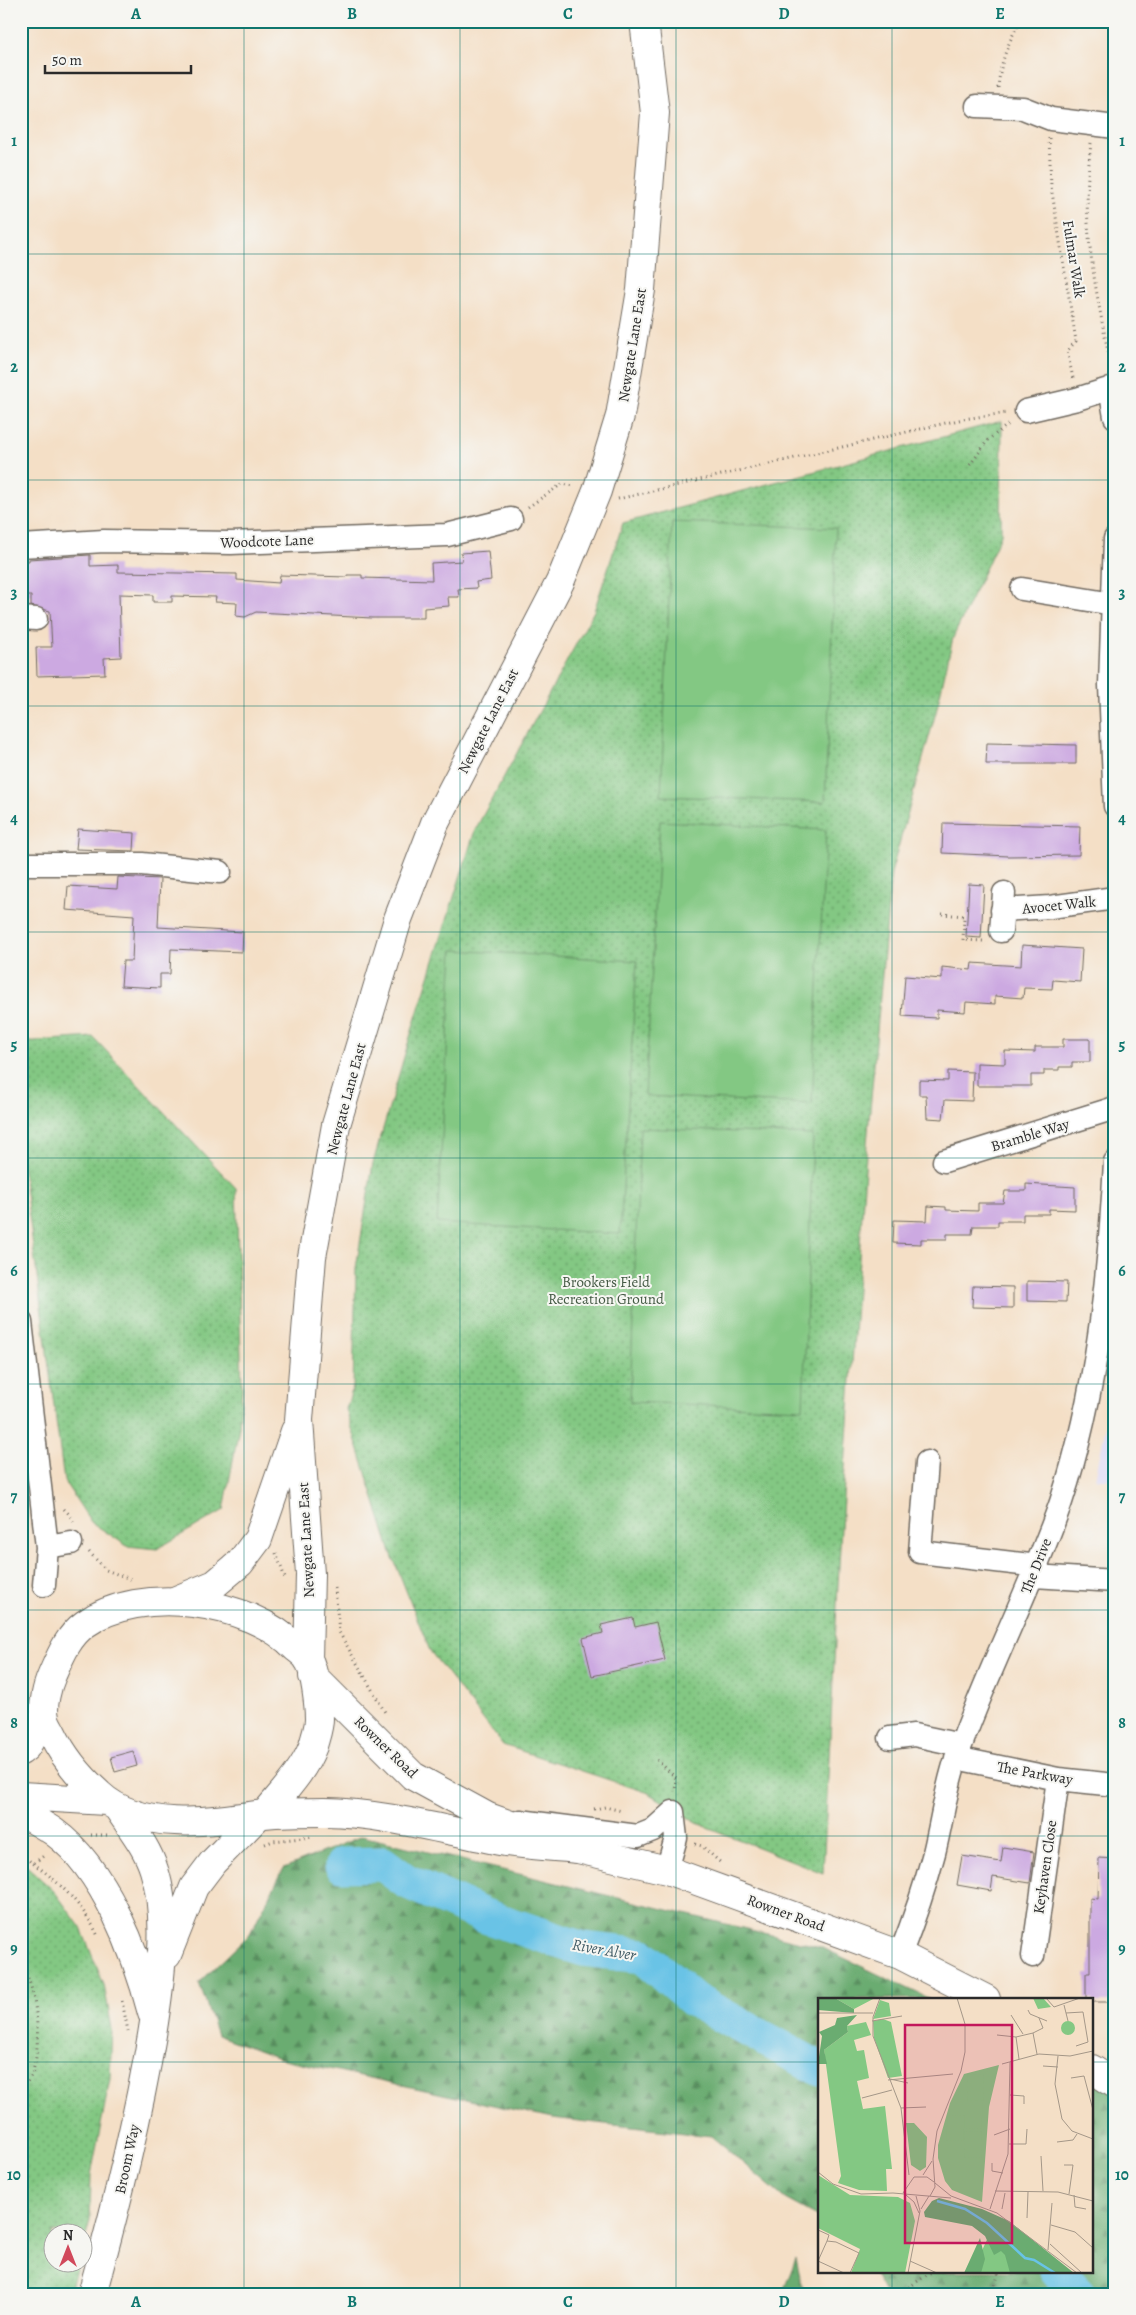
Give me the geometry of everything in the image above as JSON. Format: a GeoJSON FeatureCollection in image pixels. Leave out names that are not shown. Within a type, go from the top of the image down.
{"type":"FeatureCollection","features":[{"type":"Feature","properties":{"kind":"main road","name":"Newgate Lane East"},"geometry":{"type":"LineString","coordinates":[[261,1815],[298,1772],[312,1749],[319,1721],[311,1668],[310,1574],[298,1420],[312,1257],[336,1125],[398,919],[435,823],[560,582],[596,491],[620,416],[641,290],[654,113],[644,21]]}},
{"type":"Feature","properties":{"kind":"main road","name":"Newgate Lane East"},"geometry":{"type":"LineString","coordinates":[[174,1601],[215,1584],[240,1563],[258,1539],[298,1420]]}},
{"type":"Feature","properties":{"kind":"main road","name":"Rowner Road"},"geometry":{"type":"LineString","coordinates":[[174,1601],[230,1610],[266,1625],[290,1641],[311,1668],[413,1776],[488,1817],[578,1849],[667,1870],[900,1955],[984,1998]]}},
{"type":"Feature","properties":{"kind":"main road"},"geometry":{"type":"LineString","coordinates":[[21,1751],[26,1747],[44,1717],[46,1698],[52,1674],[62,1650],[82,1626],[99,1615],[124,1607],[174,1601]]}},
{"type":"Feature","properties":{"kind":"main road","name":"Broom Way"},"geometry":{"type":"LineString","coordinates":[[44,1717],[62,1754],[81,1777],[112,1805],[146,1850],[154,1870],[160,1896],[162,1969],[154,2022],[118,2201],[92,2294]]}},
{"type":"Feature","properties":{"kind":"main road","name":"Rowner Road"},"geometry":{"type":"LineString","coordinates":[[21,1796],[112,1805],[167,1820],[217,1821],[261,1815],[339,1813],[413,1822],[504,1842],[578,1849]]}},
{"type":"Feature","properties":{"kind":"main road","name":"Broom Way"},"geometry":{"type":"LineString","coordinates":[[21,1812],[55,1833],[78,1855],[95,1878],[125,1931],[146,1991],[154,2022]]}},
{"type":"Feature","properties":{"kind":"main road","name":"Broom Way"},"geometry":{"type":"LineString","coordinates":[[162,1969],[194,1887],[213,1862],[261,1815]]}},
{"type":"Feature","properties":{"kind":"main road"},"geometry":{"type":"LineString","coordinates":[[1094,2070],[1115,2084]]}},
{"type":"Feature","properties":{"kind":"street"},"geometry":{"type":"LineString","coordinates":[[987,106],[1023,108],[1051,119],[1115,127]]}},
{"type":"Feature","properties":{"kind":"street"},"geometry":{"type":"LineString","coordinates":[[1026,411],[1077,399],[1112,382],[1115,417]]}},
{"type":"Feature","properties":{"kind":"street","name":"Woodcote Lane"},"geometry":{"type":"LineString","coordinates":[[21,546],[104,542],[231,543],[447,535],[511,519]]}},
{"type":"Feature","properties":{"kind":"street"},"geometry":{"type":"LineString","coordinates":[[1115,539],[1110,685],[1115,806]]}},
{"type":"Feature","properties":{"kind":"street"},"geometry":{"type":"LineString","coordinates":[[1022,590],[1113,604]]}},
{"type":"Feature","properties":{"kind":"street"},"geometry":{"type":"LineString","coordinates":[[21,864],[142,864],[220,872]]}},
{"type":"Feature","properties":{"kind":"street","name":"Avocet Walk"},"geometry":{"type":"LineString","coordinates":[[1002,911],[1050,907],[1115,898]]}},
{"type":"Feature","properties":{"kind":"street","name":"Bramble Way"},"geometry":{"type":"LineString","coordinates":[[944,1161],[1115,1108]]}},
{"type":"Feature","properties":{"kind":"street","name":"The Drive"},"geometry":{"type":"LineString","coordinates":[[900,1955],[934,1854],[959,1752],[985,1681],[1036,1571],[1061,1500],[1077,1446],[1095,1363],[1111,1265],[1115,1162]]}},
{"type":"Feature","properties":{"kind":"street"},"geometry":{"type":"LineString","coordinates":[[21,1322],[48,1546],[44,1586]]}},
{"type":"Feature","properties":{"kind":"street"},"geometry":{"type":"LineString","coordinates":[[927,1462],[920,1552],[1036,1571],[1115,1581]]}},
{"type":"Feature","properties":{"kind":"street"},"geometry":{"type":"LineString","coordinates":[[48,1546],[79,1541]]}},
{"type":"Feature","properties":{"kind":"street","name":"The Parkway"},"geometry":{"type":"LineString","coordinates":[[890,1738],[914,1735],[959,1752],[1058,1779],[1115,1785]]}},
{"type":"Feature","properties":{"kind":"street","name":"Keyhaven Close"},"geometry":{"type":"LineString","coordinates":[[1033,1956],[1058,1779]]}},
{"type":"Feature","properties":{"kind":"street"},"geometry":{"type":"LineString","coordinates":[[488,1817],[638,1836],[653,1830],[673,1812]]}},
{"type":"Feature","properties":{"kind":"street"},"geometry":{"type":"LineString","coordinates":[[667,1870],[676,1838],[673,1812]]}},
{"type":"Feature","properties":{"kind":"path"},"geometry":{"type":"LineString","coordinates":[[987,106],[1006,47],[1020,21]]}},
{"type":"Feature","properties":{"kind":"path","name":"Fulmar Walk"},"geometry":{"type":"LineString","coordinates":[[1051,119],[1048,144],[1051,186],[1076,342],[1067,350],[1077,399]]}},
{"type":"Feature","properties":{"kind":"path","name":"Fulmar Walk"},"geometry":{"type":"LineString","coordinates":[[1092,125],[1087,184],[1088,223],[1097,293],[1112,382]]}},
{"type":"Feature","properties":{"kind":"path"},"geometry":{"type":"LineString","coordinates":[[511,519],[562,484],[596,491],[615,500],[963,419],[1026,411]]}},
{"type":"Feature","properties":{"kind":"path"},"geometry":{"type":"LineString","coordinates":[[970,464],[988,440],[1026,411]]}},
{"type":"Feature","properties":{"kind":"path"},"geometry":{"type":"LineString","coordinates":[[942,914],[964,916],[963,940],[990,941],[1002,911]]}},
{"type":"Feature","properties":{"kind":"path"},"geometry":{"type":"LineString","coordinates":[[41,1489],[69,1514],[79,1541],[106,1570],[139,1583]]}},
{"type":"Feature","properties":{"kind":"path"},"geometry":{"type":"LineString","coordinates":[[335,1588],[339,1632],[388,1717]]}},
{"type":"Feature","properties":{"kind":"path"},"geometry":{"type":"LineString","coordinates":[[657,1760],[676,1778],[673,1812]]}},
{"type":"Feature","properties":{"kind":"path"},"geometry":{"type":"LineString","coordinates":[[586,1810],[605,1807],[631,1814],[653,1830]]}},
{"type":"Feature","properties":{"kind":"path"},"geometry":{"type":"LineString","coordinates":[[258,1848],[273,1841],[315,1837]]}},
{"type":"Feature","properties":{"kind":"path"},"geometry":{"type":"LineString","coordinates":[[676,1838],[702,1846],[723,1865]]}},
{"type":"Feature","properties":{"kind":"path"},"geometry":{"type":"LineString","coordinates":[[21,1855],[68,1893],[90,1920],[99,1937]]}},
{"type":"Feature","properties":{"kind":"path"},"geometry":{"type":"LineString","coordinates":[[21,1965],[29,1975],[39,2039],[34,2070],[23,2088]]}},
{"type":"Feature","properties":{"kind":"path"},"geometry":{"type":"LineString","coordinates":[[121,1994],[129,2041]]}},
{"type":"Feature","properties":{"kind":"path"},"geometry":{"type":"LineString","coordinates":[[21,2082],[24,2094],[21,2114]]}},
{"type":"Feature","properties":{"kind":"path"},"geometry":{"type":"LineString","coordinates":[[902,2294],[902,2291],[931,2272]]}},
{"type":"Feature","properties":{"kind":"path"},"geometry":{"type":"LineString","coordinates":[[993,2294],[999,2272]]}},
{"type":"Feature","properties":{"kind":"shaded area"},"geometry":{"type":"Polygon","coordinates":[[[1115,1384],[1115,1479],[1095,1479],[1115,1384]]]}},
{"type":"Feature","properties":{"kind":"green space","name":"Brookers Field Recreation Ground"},"geometry":{"type":"Polygon","coordinates":[[[1002,421],[1001,535],[953,638],[936,712],[891,873],[866,1155],[841,1528],[823,1873],[697,1823],[649,1793],[503,1745],[430,1651],[390,1550],[346,1409],[353,1387],[356,1268],[373,1163],[409,1040],[475,830],[594,611],[623,523],[1002,421]]]}},
{"type":"Feature","properties":{"kind":"green space"},"geometry":{"type":"Polygon","coordinates":[[[672,522],[836,528],[825,802],[661,796],[672,522]]]}},
{"type":"Feature","properties":{"kind":"green space"},"geometry":{"type":"Polygon","coordinates":[[[660,821],[826,830],[812,1104],[645,1096],[660,821]]]}},
{"type":"Feature","properties":{"kind":"green space"},"geometry":{"type":"Polygon","coordinates":[[[453,950],[637,961],[620,1234],[437,1223],[453,950]]]}},
{"type":"Feature","properties":{"kind":"green space"},"geometry":{"type":"Polygon","coordinates":[[[93,1037],[236,1188],[242,1389],[239,1427],[224,1510],[157,1549],[127,1546],[91,1522],[64,1481],[21,1155],[21,1042],[93,1037]]]}},
{"type":"Feature","properties":{"kind":"green space"},"geometry":{"type":"Polygon","coordinates":[[[640,1128],[813,1135],[803,1409],[630,1402],[640,1128]]]}},
{"type":"Feature","properties":{"kind":"green space"},"geometry":{"type":"Polygon","coordinates":[[[362,1836],[821,1947],[928,1998],[818,1998],[818,2217],[785,2199],[711,2136],[552,2118],[279,2058],[217,2035],[199,1983],[249,1935],[284,1868],[362,1836]]]}},
{"type":"Feature","properties":{"kind":"green space"},"geometry":{"type":"Polygon","coordinates":[[[21,1863],[55,1892],[81,1928],[104,1985],[112,2029],[110,2079],[91,2175],[89,2222],[42,2222],[42,2272],[75,2272],[69,2294],[21,2294],[21,1863]]]}},
{"type":"Feature","properties":{"kind":"green space"},"geometry":{"type":"Polygon","coordinates":[[[1094,2076],[1115,2088],[1115,2294],[885,2294],[874,2272],[1094,2272],[1094,2076]]]}},
{"type":"Feature","properties":{"kind":"green space"},"geometry":{"type":"Polygon","coordinates":[[[796,2259],[804,2294],[782,2294],[796,2259]]]}},
{"type":"Feature","properties":{"kind":"building"},"geometry":{"type":"Polygon","coordinates":[[[488,551],[491,580],[476,582],[477,588],[458,589],[459,597],[448,597],[449,606],[424,608],[424,618],[372,618],[256,612],[245,617],[236,616],[237,603],[215,602],[216,597],[172,596],[172,602],[153,602],[153,595],[119,594],[121,657],[104,658],[105,674],[37,676],[36,647],[52,647],[50,611],[31,606],[31,596],[21,596],[21,561],[29,561],[29,559],[90,555],[90,566],[118,565],[118,572],[237,574],[237,580],[279,583],[280,575],[347,577],[347,575],[362,575],[362,578],[432,580],[431,563],[462,561],[461,553],[488,551]]]}},
{"type":"Feature","properties":{"kind":"building"},"geometry":{"type":"Polygon","coordinates":[[[987,743],[1076,745],[1076,764],[986,764],[987,743]]]}},
{"type":"Feature","properties":{"kind":"building"},"geometry":{"type":"Polygon","coordinates":[[[943,823],[1080,826],[1079,855],[1009,856],[942,853],[943,823]]]}},
{"type":"Feature","properties":{"kind":"building"},"geometry":{"type":"Polygon","coordinates":[[[78,829],[135,833],[134,851],[76,849],[78,829]]]}},
{"type":"Feature","properties":{"kind":"building"},"geometry":{"type":"Polygon","coordinates":[[[118,877],[160,879],[158,927],[243,932],[242,952],[171,949],[170,974],[160,974],[160,988],[121,986],[123,961],[132,961],[134,915],[66,910],[68,886],[117,889],[118,877]]]}},
{"type":"Feature","properties":{"kind":"building"},"geometry":{"type":"Polygon","coordinates":[[[969,884],[984,885],[981,938],[966,937],[969,884]]]}},
{"type":"Feature","properties":{"kind":"building"},"geometry":{"type":"Polygon","coordinates":[[[1022,945],[1082,949],[1080,982],[1053,980],[1052,989],[1024,988],[1023,998],[995,996],[995,1004],[966,1002],[965,1012],[937,1010],[937,1018],[902,1016],[905,976],[942,979],[942,967],[971,970],[972,963],[1021,966],[1022,945]]]}},
{"type":"Feature","properties":{"kind":"building"},"geometry":{"type":"Polygon","coordinates":[[[1063,1039],[1090,1039],[1090,1062],[1072,1062],[1072,1067],[1059,1067],[1059,1070],[1044,1070],[1044,1075],[1031,1075],[1031,1086],[977,1086],[977,1063],[1005,1064],[1005,1051],[1035,1052],[1035,1047],[1063,1047],[1063,1039]]]}},
{"type":"Feature","properties":{"kind":"building"},"geometry":{"type":"Polygon","coordinates":[[[948,1071],[973,1072],[972,1101],[945,1100],[943,1119],[927,1118],[926,1095],[919,1095],[919,1080],[948,1081],[948,1071]]]}},
{"type":"Feature","properties":{"kind":"building"},"geometry":{"type":"Polygon","coordinates":[[[1026,1184],[1075,1187],[1075,1210],[1049,1209],[1049,1214],[1023,1214],[1023,1221],[998,1221],[998,1226],[973,1226],[972,1234],[947,1234],[947,1239],[921,1239],[921,1244],[893,1243],[894,1220],[927,1221],[928,1206],[946,1207],[946,1210],[978,1211],[978,1203],[1003,1203],[1005,1191],[1026,1191],[1026,1184]]]}},
{"type":"Feature","properties":{"kind":"building"},"geometry":{"type":"Polygon","coordinates":[[[1027,1281],[1067,1282],[1066,1302],[1027,1301],[1027,1281]]]}},
{"type":"Feature","properties":{"kind":"building"},"geometry":{"type":"Polygon","coordinates":[[[973,1286],[1013,1287],[1013,1308],[972,1307],[973,1286]]]}},
{"type":"Feature","properties":{"kind":"building"},"geometry":{"type":"Polygon","coordinates":[[[633,1618],[635,1627],[656,1622],[665,1660],[592,1676],[583,1638],[603,1633],[601,1625],[633,1618]]]}},
{"type":"Feature","properties":{"kind":"building"},"geometry":{"type":"Polygon","coordinates":[[[133,1751],[137,1766],[115,1772],[111,1757],[133,1751]]]}},
{"type":"Feature","properties":{"kind":"building"},"geometry":{"type":"Polygon","coordinates":[[[1003,1847],[1034,1852],[1030,1883],[993,1877],[991,1891],[957,1885],[962,1856],[1001,1862],[1003,1847]]]}},
{"type":"Feature","properties":{"kind":"building"},"geometry":{"type":"Polygon","coordinates":[[[1099,1858],[1115,1859],[1115,2002],[1094,2002],[1094,1998],[1086,1998],[1086,1973],[1090,1973],[1090,1898],[1098,1899],[1099,1858]]]}},
{"type":"Feature","properties":{"kind":"waterway","name":"River Alver"},"geometry":{"type":"LineString","coordinates":[[342,1865],[383,1864],[406,1881],[482,1915],[583,1949],[643,1956],[694,2000],[818,2068]]}},
{"type":"Feature","properties":{"kind":"waterway","name":"River Alver"},"geometry":{"type":"LineString","coordinates":[[1058,2272],[1079,2294]]}}]}
